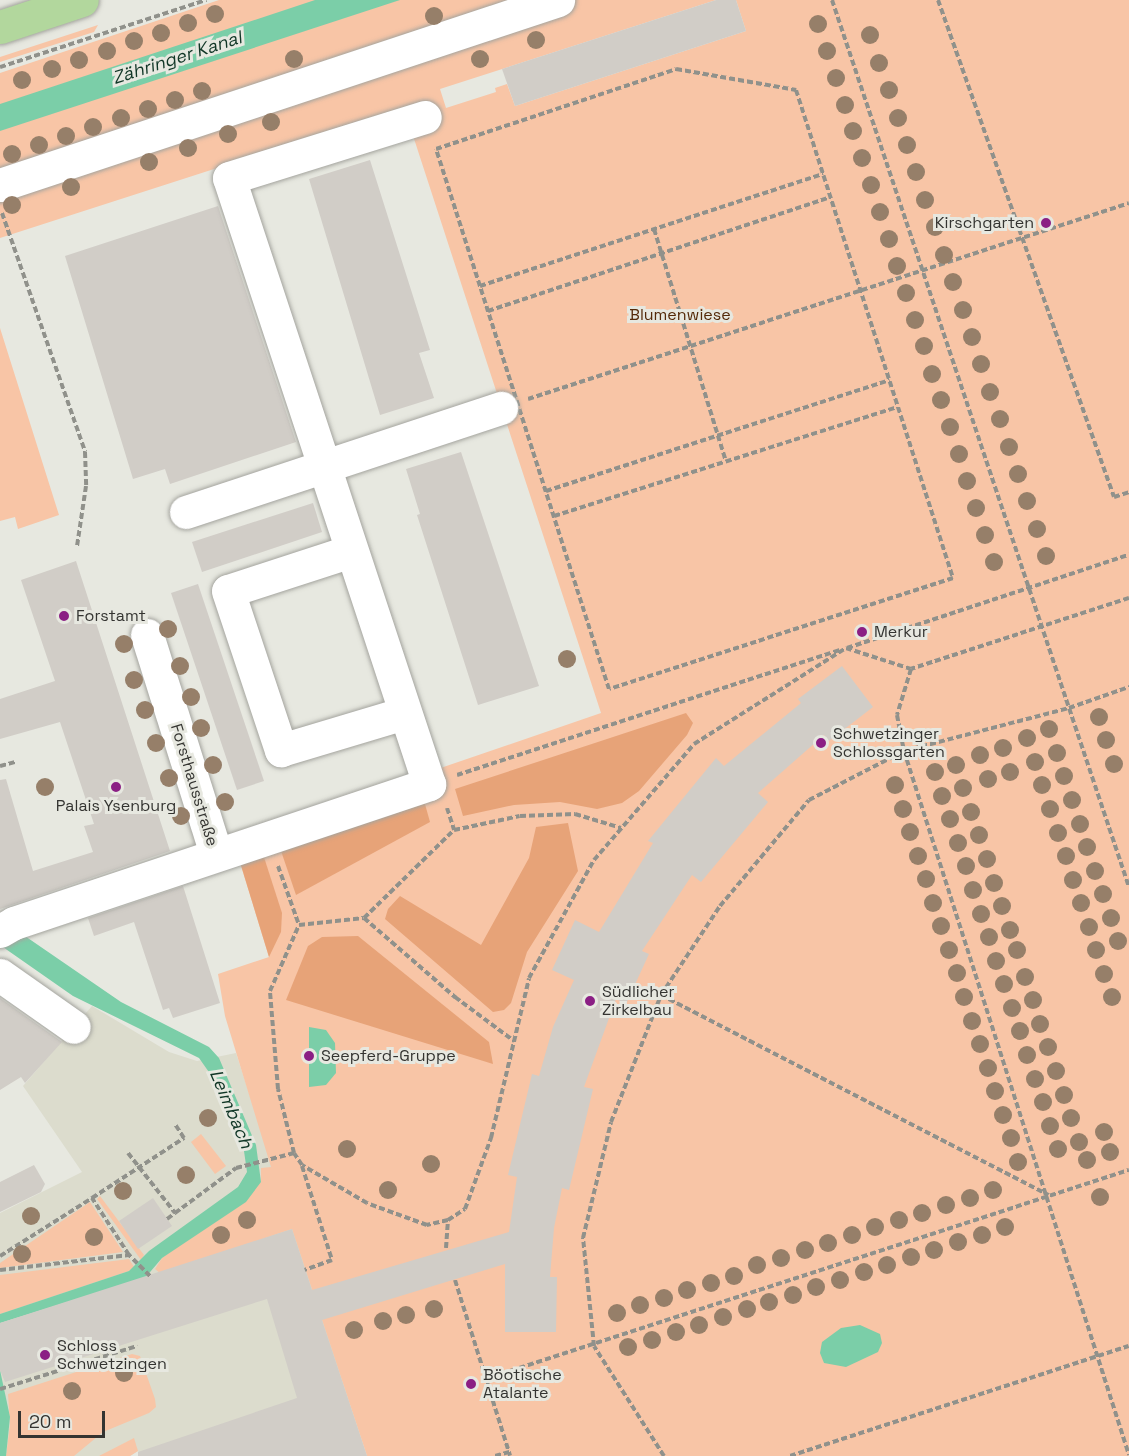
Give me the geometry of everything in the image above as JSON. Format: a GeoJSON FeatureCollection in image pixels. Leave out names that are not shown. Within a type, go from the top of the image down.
{"type":"FeatureCollection","features":[{"type":"Feature","properties":{"kind":"main road"},"geometry":{"type":"LineString","coordinates":[[0,27],[82,0]]}},
{"type":"Feature","properties":{"kind":"street"},"geometry":{"type":"LineString","coordinates":[[0,185],[558,0]]}},
{"type":"Feature","properties":{"kind":"street"},"geometry":{"type":"LineString","coordinates":[[216,854],[429,784],[229,178],[425,117]]}},
{"type":"Feature","properties":{"kind":"street"},"geometry":{"type":"LineString","coordinates":[[186,512],[510,405]]}},
{"type":"Feature","properties":{"kind":"street"},"geometry":{"type":"LineString","coordinates":[[351,551],[228,591],[281,750],[405,713]]}},
{"type":"Feature","properties":{"kind":"street","name":"Forsthausstraße"},"geometry":{"type":"LineString","coordinates":[[7,927],[216,854],[147,635]]}},
{"type":"Feature","properties":{"kind":"street"},"geometry":{"type":"LineString","coordinates":[[0,975],[74,1027]]}},
{"type":"Feature","properties":{"kind":"path"},"geometry":{"type":"LineString","coordinates":[[0,67],[206,0]]}},
{"type":"Feature","properties":{"kind":"path"},"geometry":{"type":"LineString","coordinates":[[832,0],[1129,887]]}},
{"type":"Feature","properties":{"kind":"path"},"geometry":{"type":"LineString","coordinates":[[938,0],[1114,497],[1129,492]]}},
{"type":"Feature","properties":{"kind":"path"},"geometry":{"type":"LineString","coordinates":[[676,69],[796,90],[823,174],[953,578],[609,689],[546,491],[510,405],[488,312],[436,149],[676,69]]}},
{"type":"Feature","properties":{"kind":"path"},"geometry":{"type":"LineString","coordinates":[[480,286],[823,174]]}},
{"type":"Feature","properties":{"kind":"path"},"geometry":{"type":"LineString","coordinates":[[488,312],[830,198]]}},
{"type":"Feature","properties":{"kind":"path"},"geometry":{"type":"LineString","coordinates":[[510,405],[1129,203]]}},
{"type":"Feature","properties":{"kind":"path"},"geometry":{"type":"LineString","coordinates":[[0,206],[44,323],[85,452],[86,486],[77,546]]}},
{"type":"Feature","properties":{"kind":"path"},"geometry":{"type":"LineString","coordinates":[[654,230],[726,461]]}},
{"type":"Feature","properties":{"kind":"path"},"geometry":{"type":"LineString","coordinates":[[546,491],[889,380]]}},
{"type":"Feature","properties":{"kind":"path"},"geometry":{"type":"LineString","coordinates":[[554,516],[897,407]]}},
{"type":"Feature","properties":{"kind":"path"},"geometry":{"type":"LineString","coordinates":[[429,784],[1129,555]]}},
{"type":"Feature","properties":{"kind":"path"},"geometry":{"type":"LineString","coordinates":[[846,648],[911,669],[1129,598]]}},
{"type":"Feature","properties":{"kind":"path"},"geometry":{"type":"LineString","coordinates":[[302,1165],[367,1203],[427,1225],[448,1220],[465,1209],[490,1137],[529,978],[594,860],[694,744],[846,648]]}},
{"type":"Feature","properties":{"kind":"path"},"geometry":{"type":"LineString","coordinates":[[911,669],[897,715],[904,751],[1129,1455]]}},
{"type":"Feature","properties":{"kind":"path"},"geometry":{"type":"LineString","coordinates":[[664,1456],[594,1346],[583,1238],[611,1122],[661,994],[720,906],[809,800],[904,751],[1069,708],[1129,687]]}},
{"type":"Feature","properties":{"kind":"path"},"geometry":{"type":"LineString","coordinates":[[0,766],[15,762]]}},
{"type":"Feature","properties":{"kind":"path"},"geometry":{"type":"LineString","coordinates":[[299,925],[364,918],[454,830],[520,816],[575,814],[622,828]]}},
{"type":"Feature","properties":{"kind":"path"},"geometry":{"type":"LineString","coordinates":[[268,837],[299,925],[270,991],[278,1089],[294,1153],[302,1165],[332,1260],[305,1270]]}},
{"type":"Feature","properties":{"kind":"path"},"geometry":{"type":"LineString","coordinates":[[364,918],[455,997],[514,1041]]}},
{"type":"Feature","properties":{"kind":"path"},"geometry":{"type":"LineString","coordinates":[[661,994],[1048,1196]]}},
{"type":"Feature","properties":{"kind":"path"},"geometry":{"type":"LineString","coordinates":[[0,1256],[184,1138],[175,1124]]}},
{"type":"Feature","properties":{"kind":"path"},"geometry":{"type":"LineString","coordinates":[[128,1153],[175,1212]]}},
{"type":"Feature","properties":{"kind":"path"},"geometry":{"type":"LineString","coordinates":[[167,1219],[236,1168],[294,1153]]}},
{"type":"Feature","properties":{"kind":"path"},"geometry":{"type":"LineString","coordinates":[[485,1379],[594,1346],[1129,1170]]}},
{"type":"Feature","properties":{"kind":"path"},"geometry":{"type":"LineString","coordinates":[[92,1198],[129,1255],[149,1276]]}},
{"type":"Feature","properties":{"kind":"path"},"geometry":{"type":"LineString","coordinates":[[446,1248],[448,1220]]}},
{"type":"Feature","properties":{"kind":"path"},"geometry":{"type":"LineString","coordinates":[[0,1270],[129,1255]]}},
{"type":"Feature","properties":{"kind":"path"},"geometry":{"type":"LineString","coordinates":[[455,1280],[509,1454],[495,1456]]}},
{"type":"Feature","properties":{"kind":"path"},"geometry":{"type":"LineString","coordinates":[[0,1389],[137,1346]]}},
{"type":"Feature","properties":{"kind":"path"},"geometry":{"type":"LineString","coordinates":[[790,1456],[1129,1346]]}},
{"type":"Feature","properties":{"kind":"shaded area"},"geometry":{"type":"Polygon","coordinates":[[[686,713],[693,723],[687,735],[639,791],[622,803],[597,809],[560,802],[514,805],[463,816],[455,789],[686,713]]]}},
{"type":"Feature","properties":{"kind":"shaded area"},"geometry":{"type":"Polygon","coordinates":[[[423,797],[430,822],[296,895],[279,845],[423,797]]]}},
{"type":"Feature","properties":{"kind":"shaded area"},"geometry":{"type":"Polygon","coordinates":[[[568,823],[578,871],[527,952],[511,1003],[504,1010],[493,1012],[385,919],[388,909],[400,896],[481,945],[529,858],[536,827],[568,823]]]}},
{"type":"Feature","properties":{"kind":"shaded area"},"geometry":{"type":"Polygon","coordinates":[[[262,851],[282,913],[281,932],[269,957],[239,859],[262,851]]]}},
{"type":"Feature","properties":{"kind":"shaded area"},"geometry":{"type":"Polygon","coordinates":[[[358,936],[489,1042],[493,1064],[286,1000],[308,946],[322,937],[358,936]]]}},
{"type":"Feature","properties":{"kind":"shaded area"},"geometry":{"type":"Polygon","coordinates":[[[92,1006],[169,1052],[197,1061],[236,1053],[367,1456],[140,1456],[138,1451],[130,1456],[0,1456],[0,1213],[82,1172],[23,1086],[92,1006]]]}},
{"type":"Feature","properties":{"kind":"green space","name":"Schwetzinger Schlossgarten"},"geometry":{"type":"Polygon","coordinates":[[[219,0],[716,0],[440,89],[446,108],[496,92],[495,88],[507,84],[515,106],[746,31],[736,0],[1129,0],[1129,1456],[367,1456],[292,1229],[160,1273],[155,1269],[162,1258],[261,1182],[261,1168],[271,1167],[225,1016],[218,974],[269,957],[239,859],[426,773],[601,713],[404,108],[0,238],[0,73],[219,0]]]}},
{"type":"Feature","properties":{"kind":"green space"},"geometry":{"type":"Polygon","coordinates":[[[98,25],[94,32],[0,62],[0,57],[98,25]]]}},
{"type":"Feature","properties":{"kind":"green space"},"geometry":{"type":"Polygon","coordinates":[[[0,328],[59,515],[18,529],[15,517],[0,521],[0,328]]]}},
{"type":"Feature","properties":{"kind":"green space"},"geometry":{"type":"Polygon","coordinates":[[[201,1134],[226,1166],[215,1174],[191,1142],[201,1134]]]}},
{"type":"Feature","properties":{"kind":"green space"},"geometry":{"type":"Polygon","coordinates":[[[100,1196],[144,1255],[141,1260],[97,1199],[100,1196]]]}},
{"type":"Feature","properties":{"kind":"green space"},"geometry":{"type":"Polygon","coordinates":[[[90,1202],[123,1252],[0,1268],[0,1263],[90,1202]]]}},
{"type":"Feature","properties":{"kind":"green space"},"geometry":{"type":"Polygon","coordinates":[[[129,1259],[134,1267],[129,1271],[0,1314],[0,1275],[129,1259]]]}},
{"type":"Feature","properties":{"kind":"green space"},"geometry":{"type":"Polygon","coordinates":[[[132,1354],[140,1356],[155,1399],[156,1407],[149,1413],[103,1432],[74,1456],[6,1456],[10,1425],[8,1394],[132,1354]]]}},
{"type":"Feature","properties":{"kind":"green space"},"geometry":{"type":"Polygon","coordinates":[[[134,1438],[138,1451],[130,1456],[99,1456],[134,1438]]]}},
{"type":"Feature","properties":{"kind":"water","name":"Zähringer Kanal"},"geometry":{"type":"Polygon","coordinates":[[[315,0],[400,0],[0,131],[0,104],[315,0]]]}},
{"type":"Feature","properties":{"kind":"water","name":"Leimbach"},"geometry":{"type":"Polygon","coordinates":[[[22,934],[121,1002],[209,1047],[219,1058],[256,1145],[261,1182],[246,1202],[162,1258],[145,1278],[0,1323],[0,1314],[129,1271],[149,1251],[238,1187],[247,1172],[243,1144],[218,1085],[199,1058],[73,996],[0,945],[22,934]]]}},
{"type":"Feature","properties":{"kind":"water"},"geometry":{"type":"Polygon","coordinates":[[[309,1027],[326,1030],[335,1043],[336,1073],[326,1085],[309,1087],[309,1027]]]}},
{"type":"Feature","properties":{"kind":"water"},"geometry":{"type":"Polygon","coordinates":[[[860,1325],[880,1334],[882,1343],[878,1352],[846,1367],[824,1363],[820,1353],[822,1342],[841,1328],[860,1325]]]}},
{"type":"Feature","properties":{"kind":"water"},"geometry":{"type":"Polygon","coordinates":[[[0,1370],[10,1417],[6,1456],[0,1456],[0,1370]]]}},
{"type":"Feature","properties":{"kind":"building"},"geometry":{"type":"Polygon","coordinates":[[[716,0],[736,0],[746,31],[515,106],[502,69],[716,0]]]}},
{"type":"Feature","properties":{"kind":"building"},"geometry":{"type":"Polygon","coordinates":[[[370,160],[430,350],[419,353],[434,398],[380,415],[309,179],[370,160]]]}},
{"type":"Feature","properties":{"kind":"building"},"geometry":{"type":"Polygon","coordinates":[[[218,206],[296,442],[170,484],[165,469],[133,479],[65,256],[218,206]]]}},
{"type":"Feature","properties":{"kind":"building"},"geometry":{"type":"Polygon","coordinates":[[[461,452],[539,686],[478,705],[417,515],[420,514],[406,469],[461,452]]]}},
{"type":"Feature","properties":{"kind":"building"},"geometry":{"type":"Polygon","coordinates":[[[313,503],[322,532],[202,572],[192,542],[313,503]]]}},
{"type":"Feature","properties":{"kind":"building"},"geometry":{"type":"Polygon","coordinates":[[[76,561],[170,851],[0,909],[0,780],[6,779],[33,871],[93,852],[84,826],[94,824],[60,722],[0,739],[0,699],[55,681],[21,580],[76,561]]]}},
{"type":"Feature","properties":{"kind":"building"},"geometry":{"type":"Polygon","coordinates":[[[198,584],[264,781],[237,790],[171,593],[198,584]]]}},
{"type":"Feature","properties":{"kind":"building"},"geometry":{"type":"Polygon","coordinates":[[[842,666],[873,707],[829,741],[824,735],[758,793],[768,802],[701,882],[692,875],[642,951],[649,954],[626,1004],[616,999],[584,1087],[593,1089],[569,1190],[562,1188],[554,1228],[550,1277],[557,1277],[556,1332],[505,1332],[505,1264],[322,1320],[367,1456],[138,1456],[138,1452],[297,1398],[267,1299],[5,1382],[0,1370],[0,1323],[292,1229],[312,1290],[509,1232],[517,1177],[508,1175],[532,1074],[539,1076],[553,1027],[574,980],[552,970],[575,920],[599,932],[653,843],[648,841],[716,758],[724,766],[801,703],[798,699],[842,666]]]}},
{"type":"Feature","properties":{"kind":"building"},"geometry":{"type":"Polygon","coordinates":[[[183,886],[220,1003],[173,1018],[169,1008],[163,1010],[134,922],[94,936],[88,918],[183,886]]]}},
{"type":"Feature","properties":{"kind":"building"},"geometry":{"type":"Polygon","coordinates":[[[0,998],[62,1042],[25,1083],[21,1077],[0,1090],[0,998]]]}},
{"type":"Feature","properties":{"kind":"building"},"geometry":{"type":"Polygon","coordinates":[[[34,1165],[45,1184],[41,1192],[0,1212],[0,1182],[34,1165]]]}},
{"type":"Feature","properties":{"kind":"building"},"geometry":{"type":"Polygon","coordinates":[[[153,1198],[172,1226],[138,1249],[119,1221],[153,1198]]]}},
{"type":"Feature","properties":{"kind":"place","name":"Kirschgarten"},"geometry":{"type":"Point","coordinates":[1046,223]}},
{"type":"Feature","properties":{"kind":"place","name":"Forstamt"},"geometry":{"type":"Point","coordinates":[64,616]}},
{"type":"Feature","properties":{"kind":"place","name":"Merkur"},"geometry":{"type":"Point","coordinates":[862,632]}},
{"type":"Feature","properties":{"kind":"place","name":"Schwetzinger Schlossgarten"},"geometry":{"type":"Point","coordinates":[821,743]}},
{"type":"Feature","properties":{"kind":"place","name":"Palais Ysenburg"},"geometry":{"type":"Point","coordinates":[116,787]}},
{"type":"Feature","properties":{"kind":"place","name":"Südlicher Zirkelbau"},"geometry":{"type":"Point","coordinates":[590,1001]}},
{"type":"Feature","properties":{"kind":"place","name":"Seepferd-Gruppe"},"geometry":{"type":"Point","coordinates":[309,1056]}},
{"type":"Feature","properties":{"kind":"place","name":"Schloss Schwetzingen"},"geometry":{"type":"Point","coordinates":[45,1355]}},
{"type":"Feature","properties":{"kind":"place","name":"Böotische Atalante"},"geometry":{"type":"Point","coordinates":[471,1384]}},
{"type":"Feature","properties":{"kind":"park label","name":"Blumenwiese"},"geometry":{"type":"Point","coordinates":[680,315]}}]}
